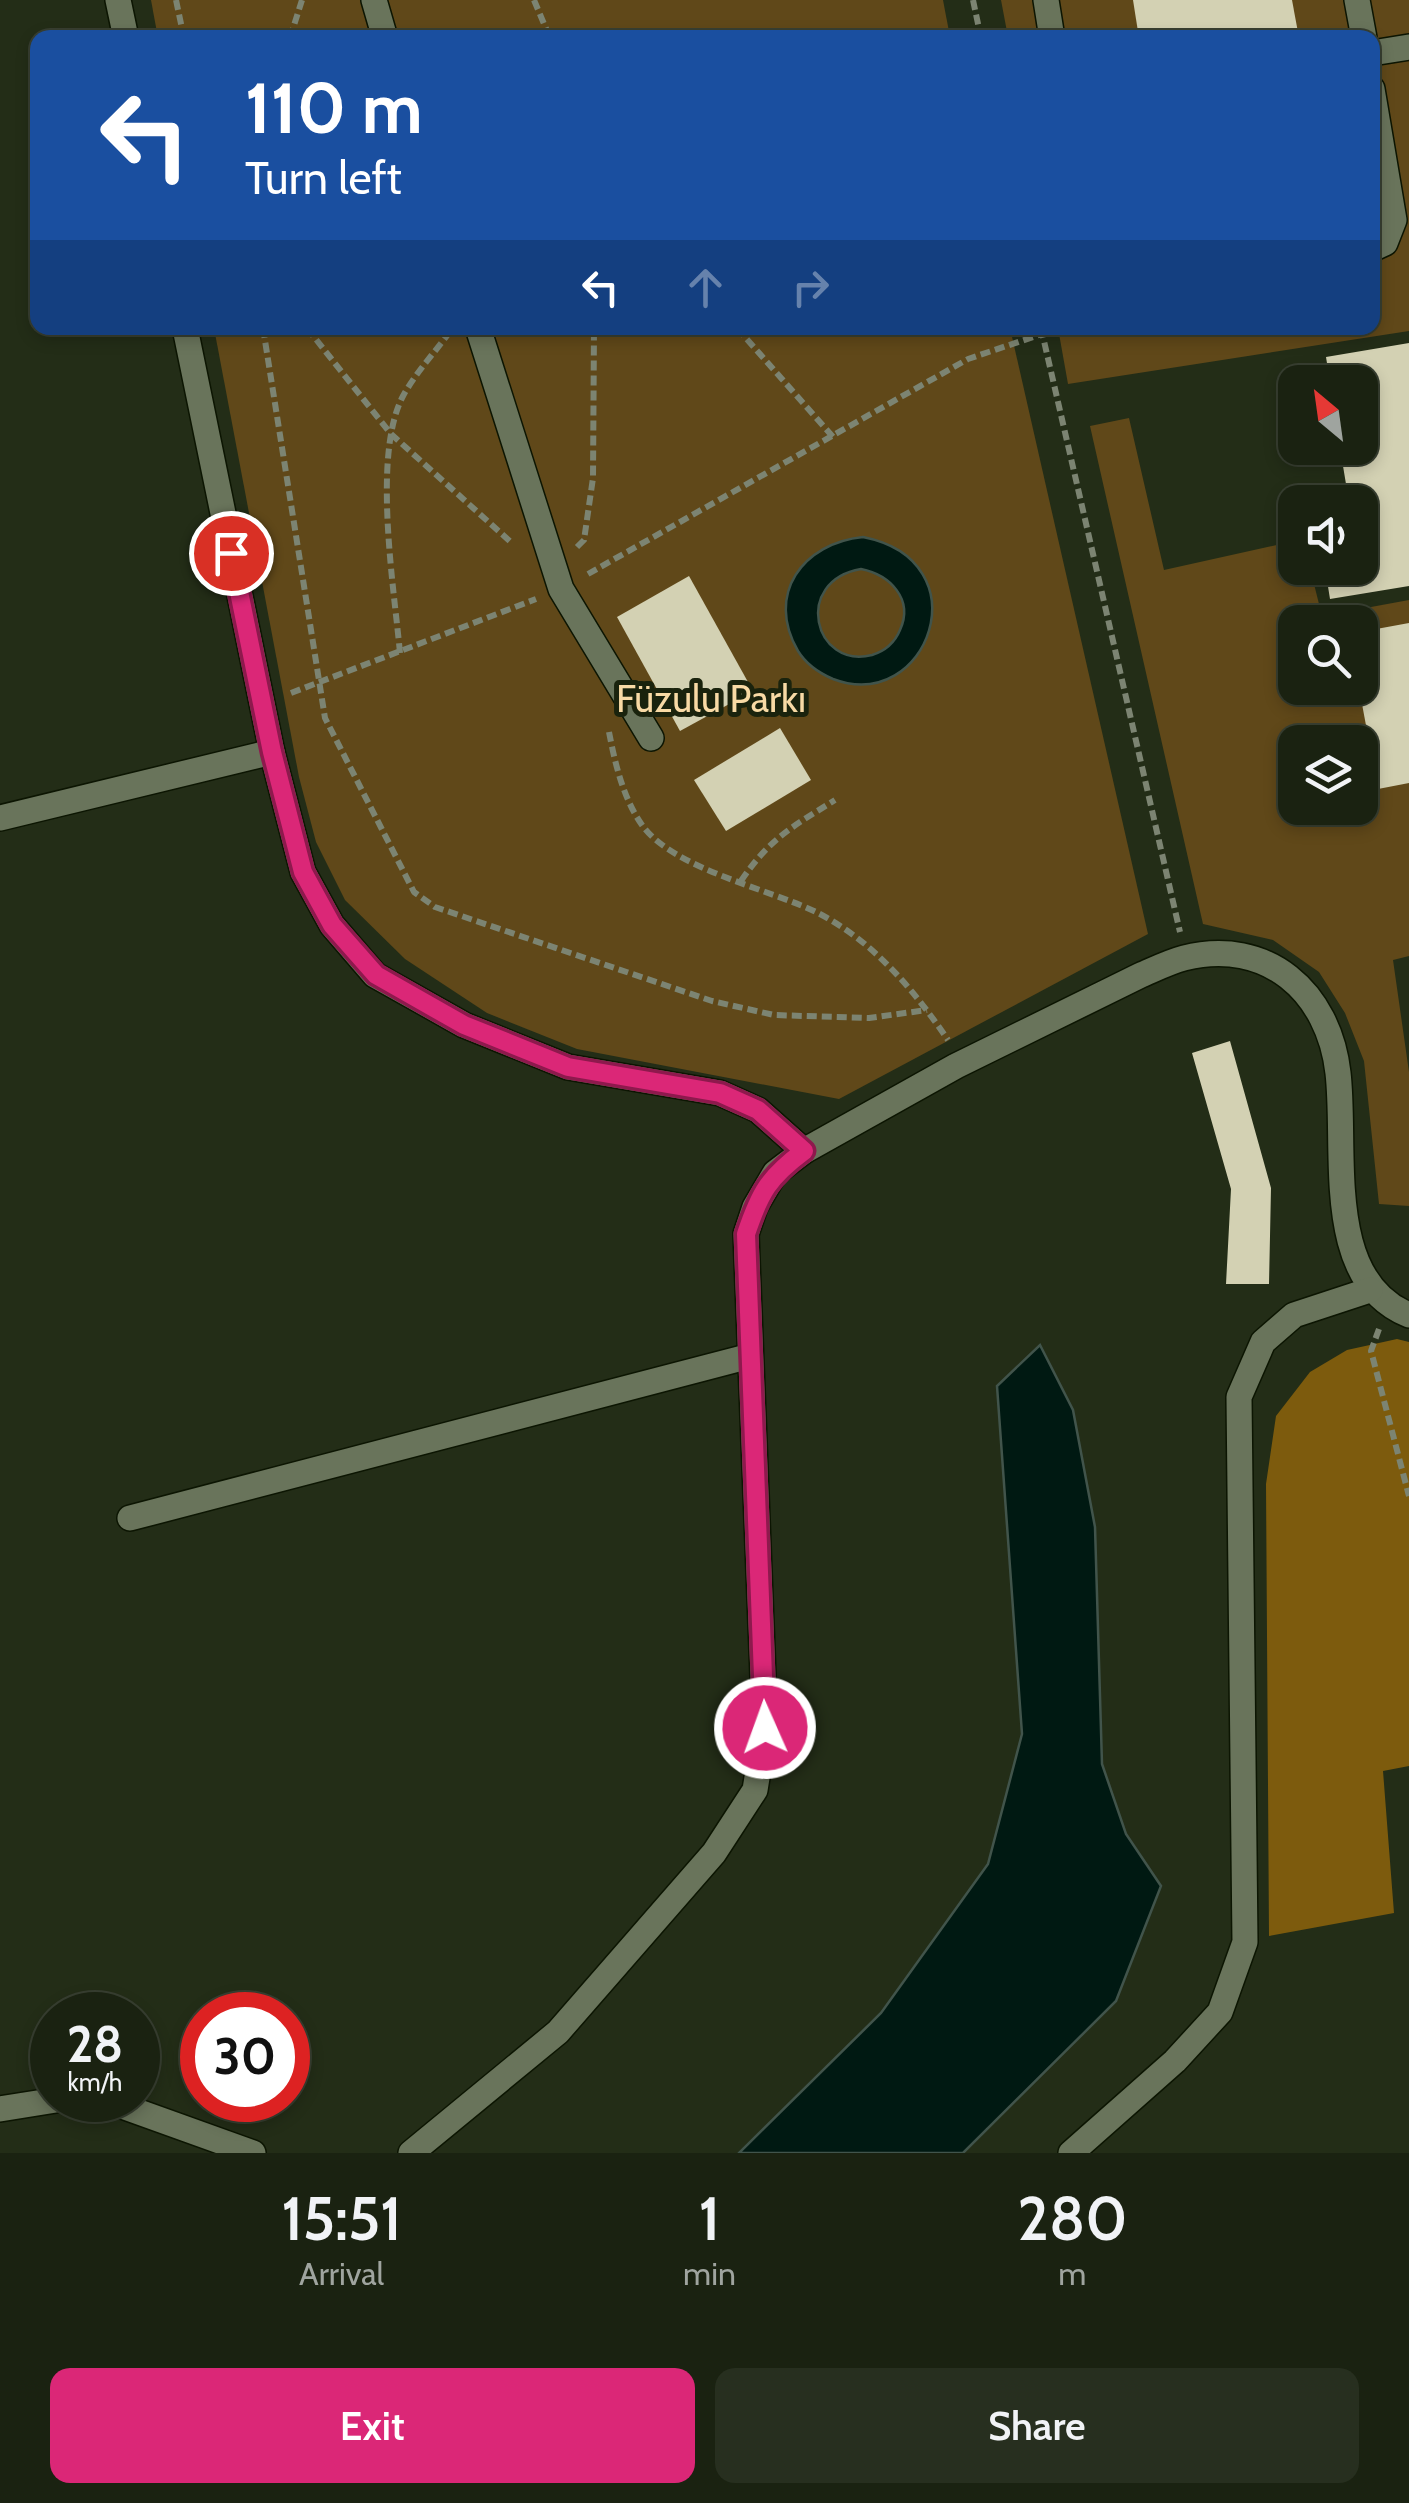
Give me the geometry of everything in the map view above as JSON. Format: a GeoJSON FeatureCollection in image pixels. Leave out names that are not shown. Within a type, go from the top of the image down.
{"type":"FeatureCollection","features":[{"type":"Feature","properties":{"kind":"street"},"geometry":{"type":"LineString","coordinates":[[118,0],[124,30]]}},
{"type":"Feature","properties":{"kind":"street"},"geometry":{"type":"LineString","coordinates":[[374,0],[383,30]]}},
{"type":"Feature","properties":{"kind":"street"},"geometry":{"type":"LineString","coordinates":[[1046,0],[1051,30]]}},
{"type":"Feature","properties":{"kind":"street"},"geometry":{"type":"LineString","coordinates":[[1357,0],[1363,30]]}},
{"type":"Feature","properties":{"kind":"street"},"geometry":{"type":"LineString","coordinates":[[1380,52],[1409,48]]}},
{"type":"Feature","properties":{"kind":"street"},"geometry":{"type":"LineString","coordinates":[[1380,137],[1394,220],[1385,242],[1380,245]]}},
{"type":"Feature","properties":{"kind":"street"},"geometry":{"type":"LineString","coordinates":[[186,335],[272,752],[303,872],[332,925],[376,975],[464,1025],[568,1067],[720,1093],[758,1110],[804,1151]]}},
{"type":"Feature","properties":{"kind":"street"},"geometry":{"type":"LineString","coordinates":[[480,335],[562,588],[651,738]]}},
{"type":"Feature","properties":{"kind":"street"},"geometry":{"type":"LineString","coordinates":[[0,818],[272,752]]}},
{"type":"Feature","properties":{"kind":"street"},"geometry":{"type":"LineString","coordinates":[[411,2153],[558,2032],[714,1853],[755,1790],[765,1728],[746,1234],[755,1207],[774,1173],[804,1151],[956,1066],[1141,975],[1186,958],[1226,955],[1269,962],[1299,984],[1324,1022],[1338,1070],[1346,1229],[1354,1259],[1370,1290],[1402,1312]]}},
{"type":"Feature","properties":{"kind":"street"},"geometry":{"type":"LineString","coordinates":[[1070,2153],[1175,2061],[1220,2012],[1244,1942],[1239,1397],[1263,1342],[1294,1315],[1370,1290]]}},
{"type":"Feature","properties":{"kind":"street"},"geometry":{"type":"LineString","coordinates":[[130,1518],[750,1356]]}},
{"type":"Feature","properties":{"kind":"street"},"geometry":{"type":"LineString","coordinates":[[0,2110],[30,2105]]}},
{"type":"Feature","properties":{"kind":"street"},"geometry":{"type":"LineString","coordinates":[[160,2120],[252,2153]]}},
{"type":"Feature","properties":{"kind":"path"},"geometry":{"type":"LineString","coordinates":[[176,0],[182,30]]}},
{"type":"Feature","properties":{"kind":"path"},"geometry":{"type":"LineString","coordinates":[[293,30],[302,0]]}},
{"type":"Feature","properties":{"kind":"path"},"geometry":{"type":"LineString","coordinates":[[534,0],[547,30]]}},
{"type":"Feature","properties":{"kind":"path"},"geometry":{"type":"LineString","coordinates":[[973,0],[979,30]]}},
{"type":"Feature","properties":{"kind":"path"},"geometry":{"type":"LineString","coordinates":[[264,335],[325,718],[414,892],[434,908],[712,1000],[774,1015],[869,1018],[927,1010]]}},
{"type":"Feature","properties":{"kind":"path"},"geometry":{"type":"LineString","coordinates":[[400,653],[387,516],[391,434],[403,397],[448,335]]}},
{"type":"Feature","properties":{"kind":"path"},"geometry":{"type":"LineString","coordinates":[[743,335],[833,437]]}},
{"type":"Feature","properties":{"kind":"path"},"geometry":{"type":"LineString","coordinates":[[262,703],[319,685],[562,588],[968,359],[1031,335]]}},
{"type":"Feature","properties":{"kind":"path"},"geometry":{"type":"LineString","coordinates":[[1043,335],[1186,958]]}},
{"type":"Feature","properties":{"kind":"path"},"geometry":{"type":"LineString","coordinates":[[623,692],[608,706],[607,724],[618,773],[642,826],[676,854],[820,914],[880,957],[948,1040],[956,1066]]}},
{"type":"Feature","properties":{"kind":"path"},"geometry":{"type":"LineString","coordinates":[[741,882],[778,835],[836,800]]}},
{"type":"Feature","properties":{"kind":"path"},"geometry":{"type":"LineString","coordinates":[[1402,1312],[1376,1332],[1372,1351],[1409,1496]]}},
{"type":"Feature","properties":{"kind":"green space"},"geometry":{"type":"Polygon","coordinates":[[[151,0],[943,0],[949,30],[157,30],[151,0]]]}},
{"type":"Feature","properties":{"kind":"green space"},"geometry":{"type":"Polygon","coordinates":[[[1001,0],[1409,0],[1409,331],[1068,384],[1059,335],[1380,335],[1380,30],[1007,30],[1001,0]]]}},
{"type":"Feature","properties":{"kind":"green space","name":"Füzulu Parkı"},"geometry":{"type":"Polygon","coordinates":[[[215,335],[1012,335],[1148,934],[839,1099],[577,1049],[487,1013],[405,959],[345,900],[316,842],[299,777],[215,335]]]}},
{"type":"Feature","properties":{"kind":"green space"},"geometry":{"type":"Polygon","coordinates":[[[1129,418],[1164,570],[1278,545],[1278,585],[1314,585],[1319,605],[1278,605],[1278,705],[1378,705],[1378,606],[1409,600],[1409,956],[1393,960],[1409,1072],[1409,1206],[1379,1204],[1364,1061],[1345,1013],[1319,972],[1273,940],[1203,924],[1090,426],[1129,418]]]}},
{"type":"Feature","properties":{"kind":"shaded area"},"geometry":{"type":"Polygon","coordinates":[[[1397,1339],[1409,1342],[1409,1766],[1383,1771],[1394,1913],[1269,1936],[1266,1484],[1276,1416],[1310,1372],[1347,1350],[1397,1339]]]}},
{"type":"Feature","properties":{"kind":"water"},"geometry":{"type":"Polygon","coordinates":[[[863,537],[900,551],[923,574],[932,602],[929,630],[916,656],[895,675],[867,684],[833,679],[818,671],[801,656],[789,630],[788,591],[796,575],[823,549],[863,537]],[[861,569],[839,577],[825,590],[819,605],[819,622],[825,638],[836,650],[852,656],[872,655],[885,648],[898,634],[904,619],[897,590],[861,569]]]}},
{"type":"Feature","properties":{"kind":"water"},"geometry":{"type":"Polygon","coordinates":[[[1040,1345],[1073,1410],[1095,1527],[1102,1764],[1126,1834],[1161,1886],[1116,2001],[963,2153],[739,2153],[881,2013],[988,1864],[1022,1734],[997,1386],[1040,1345]]]}},
{"type":"Feature","properties":{"kind":"building"},"geometry":{"type":"Polygon","coordinates":[[[1133,0],[1292,0],[1298,30],[1138,30],[1133,0]]]}},
{"type":"Feature","properties":{"kind":"building"},"geometry":{"type":"Polygon","coordinates":[[[1409,343],[1409,586],[1330,599],[1328,585],[1378,585],[1378,485],[1346,485],[1343,465],[1378,465],[1378,365],[1327,365],[1326,357],[1409,343]]]}},
{"type":"Feature","properties":{"kind":"building"},"geometry":{"type":"Polygon","coordinates":[[[689,576],[753,691],[680,731],[617,617],[689,576]]]}},
{"type":"Feature","properties":{"kind":"building"},"geometry":{"type":"Polygon","coordinates":[[[1409,623],[1409,783],[1378,789],[1378,725],[1366,725],[1362,705],[1378,705],[1378,629],[1409,623]]]}},
{"type":"Feature","properties":{"kind":"building"},"geometry":{"type":"Polygon","coordinates":[[[780,728],[811,780],[726,831],[694,780],[780,728]]]}},
{"type":"Feature","properties":{"kind":"building"},"geometry":{"type":"Polygon","coordinates":[[[1230,1041],[1271,1188],[1269,1284],[1226,1284],[1231,1189],[1192,1053],[1230,1041]]]}},
{"type":"Feature","properties":{"kind":"route"},"geometry":{"type":"LineString","coordinates":[[231,553],[272,752],[303,872],[332,925],[376,975],[464,1025],[568,1067],[720,1093],[758,1110],[804,1151],[774,1173],[755,1207],[746,1234],[765,1728]]}}]}
